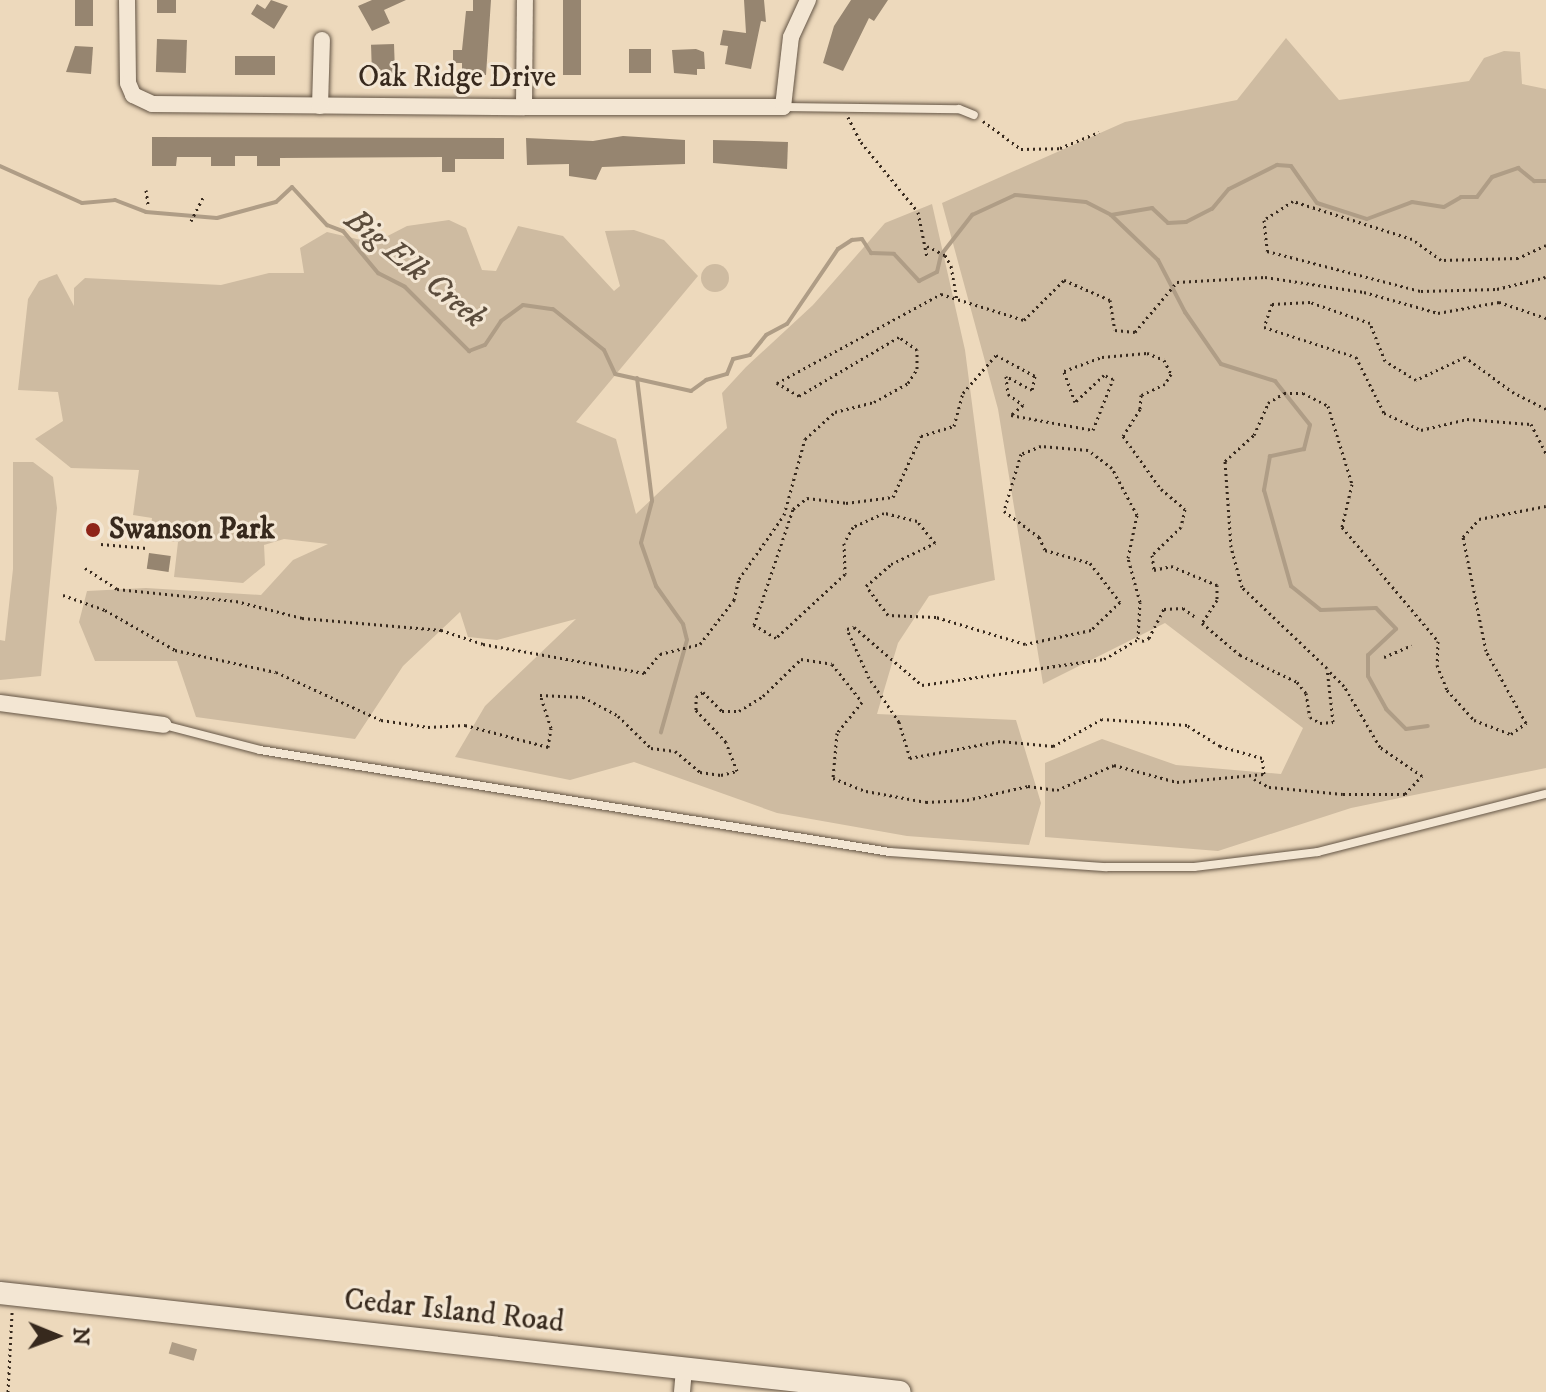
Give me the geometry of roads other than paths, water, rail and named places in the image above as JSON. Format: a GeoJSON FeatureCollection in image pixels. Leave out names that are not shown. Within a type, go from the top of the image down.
{"type":"FeatureCollection","features":[{"type":"Feature","properties":{"kind":"street","name":"Oak Ridge Drive"},"geometry":{"type":"LineString","coordinates":[[127,0],[128,83],[133,95],[144,102],[172,106],[783,107]]}},
{"type":"Feature","properties":{"kind":"street"},"geometry":{"type":"LineString","coordinates":[[524,107],[525,0]]}},
{"type":"Feature","properties":{"kind":"street"},"geometry":{"type":"LineString","coordinates":[[783,107],[791,37],[808,0]]}},
{"type":"Feature","properties":{"kind":"street"},"geometry":{"type":"LineString","coordinates":[[320,106],[322,40]]}},
{"type":"Feature","properties":{"kind":"street"},"geometry":{"type":"LineString","coordinates":[[0,703],[164,725]]}},
{"type":"Feature","properties":{"kind":"street","name":"Cedar Island Road"},"geometry":{"type":"LineString","coordinates":[[4,1298],[900,1392]]}},
{"type":"Feature","properties":{"kind":"street"},"geometry":{"type":"LineString","coordinates":[[682,1392],[684,1369]]}},
{"type":"Feature","properties":{"kind":"lane"},"geometry":{"type":"LineString","coordinates":[[783,107],[844,105],[959,109],[974,115]]}},
{"type":"Feature","properties":{"kind":"lane"},"geometry":{"type":"LineString","coordinates":[[164,725],[260,750],[890,852],[1106,867],[1194,867],[1318,852],[1546,794]]}},
{"type":"Feature","properties":{"kind":"waterway","name":"Big Elk Creek"},"geometry":{"type":"LineString","coordinates":[[0,166],[82,203],[115,200],[146,212],[217,218],[276,202],[292,187],[327,225],[343,231],[378,273],[405,287],[469,351],[485,345],[501,321],[523,305],[553,309],[604,350],[615,374],[691,391],[706,380],[727,374],[733,359],[750,355],[766,335],[787,324],[838,249],[852,240],[862,239],[871,253],[894,254],[919,281],[937,272],[941,255],[972,215],[1015,195],[1086,202],[1111,215],[1152,208],[1168,223],[1186,222],[1212,209],[1229,189],[1277,165],[1291,166],[1317,203],[1367,219],[1412,202],[1444,207],[1461,197],[1477,197],[1492,177],[1518,168],[1534,181],[1546,181]]}},
{"type":"Feature","properties":{"kind":"waterway"},"geometry":{"type":"LineString","coordinates":[[1111,215],[1158,260],[1185,312],[1221,364],[1275,381],[1310,425],[1304,449],[1270,456],[1264,490],[1291,586],[1321,610],[1376,608],[1396,629],[1368,655],[1368,676],[1386,709],[1406,729],[1428,726]]}},
{"type":"Feature","properties":{"kind":"waterway"},"geometry":{"type":"LineString","coordinates":[[637,378],[652,501],[641,543],[656,586],[683,624],[687,640],[661,732]]}},
{"type":"Feature","properties":{"kind":"place","name":"Swanson Park"},"geometry":{"type":"Point","coordinates":[93,530]}}]}
